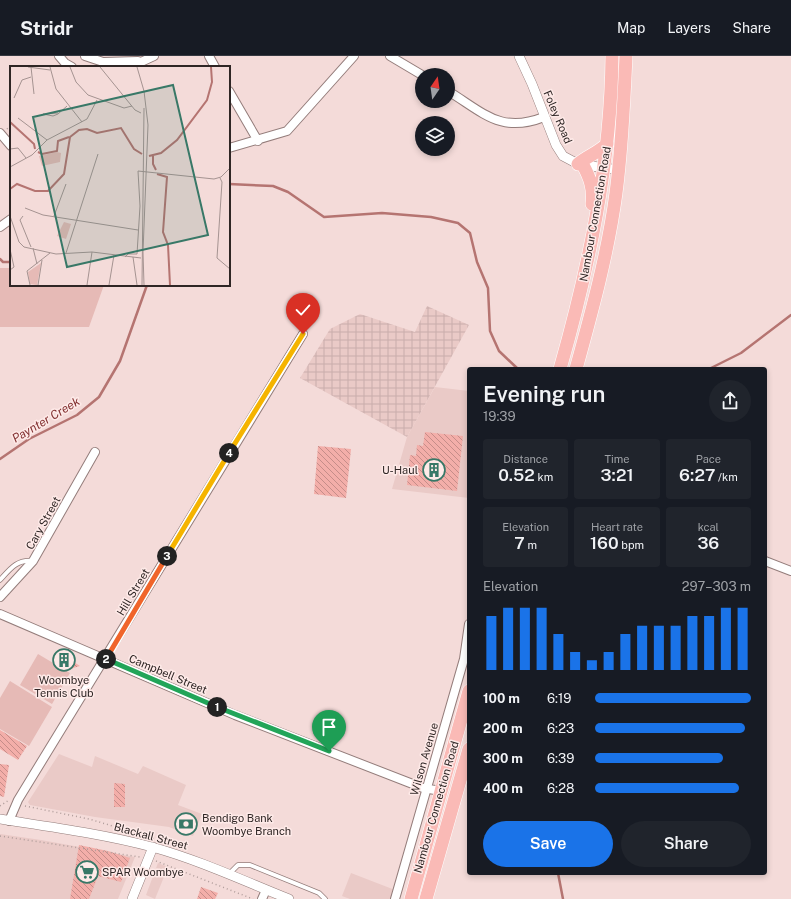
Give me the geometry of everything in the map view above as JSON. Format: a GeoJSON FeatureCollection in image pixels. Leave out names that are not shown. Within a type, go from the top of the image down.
{"type":"FeatureCollection","features":[{"type":"Feature","properties":{"kind":"highway","name":"Nambour Connection Road"},"geometry":{"type":"LineString","coordinates":[[561,367],[579,302],[604,168],[612,56]]}},
{"type":"Feature","properties":{"kind":"highway","name":"Nambour Connection Road"},"geometry":{"type":"LineString","coordinates":[[577,367],[603,266],[619,170],[626,56]]}},
{"type":"Feature","properties":{"kind":"highway"},"geometry":{"type":"LineString","coordinates":[[590,247],[590,217],[593,196],[592,182],[580,165],[586,157],[596,153],[606,144]]}},
{"type":"Feature","properties":{"kind":"highway","name":"Nambour Connection Road"},"geometry":{"type":"LineString","coordinates":[[411,899],[467,698]]}},
{"type":"Feature","properties":{"kind":"highway","name":"Nambour Connection Road"},"geometry":{"type":"LineString","coordinates":[[426,899],[467,756]]}},
{"type":"Feature","properties":{"kind":"street"},"geometry":{"type":"LineString","coordinates":[[59,56],[65,63],[70,66]]}},
{"type":"Feature","properties":{"kind":"street"},"geometry":{"type":"LineString","coordinates":[[85,56],[104,62],[138,61],[140,65],[154,56]]}},
{"type":"Feature","properties":{"kind":"street"},"geometry":{"type":"LineString","coordinates":[[209,56],[214,66]]}},
{"type":"Feature","properties":{"kind":"street"},"geometry":{"type":"LineString","coordinates":[[230,148],[258,141],[287,131],[354,56]]}},
{"type":"Feature","properties":{"kind":"street"},"geometry":{"type":"LineString","coordinates":[[390,56],[415,71]]}},
{"type":"Feature","properties":{"kind":"street","name":"Foley Road"},"geometry":{"type":"LineString","coordinates":[[519,56],[559,151],[568,160],[580,165],[619,170]]}},
{"type":"Feature","properties":{"kind":"street"},"geometry":{"type":"LineString","coordinates":[[230,93],[258,141]]}},
{"type":"Feature","properties":{"kind":"street"},"geometry":{"type":"LineString","coordinates":[[455,95],[490,117],[504,123],[520,124],[544,117]]}},
{"type":"Feature","properties":{"kind":"street"},"geometry":{"type":"LineString","coordinates":[[0,133],[10,145]]}},
{"type":"Feature","properties":{"kind":"street"},"geometry":{"type":"LineString","coordinates":[[0,226],[10,220]]}},
{"type":"Feature","properties":{"kind":"street","name":"Hill Street"},"geometry":{"type":"LineString","coordinates":[[4,820],[18,800],[105,659],[303,334]]}},
{"type":"Feature","properties":{"kind":"street","name":"Cary Street"},"geometry":{"type":"LineString","coordinates":[[0,597],[33,561],[95,452]]}},
{"type":"Feature","properties":{"kind":"street"},"geometry":{"type":"LineString","coordinates":[[767,562],[791,571]]}},
{"type":"Feature","properties":{"kind":"street","name":"Campbell Street"},"geometry":{"type":"LineString","coordinates":[[0,614],[235,715],[426,788],[441,791]]}},
{"type":"Feature","properties":{"kind":"street","name":"Wilson Avenue"},"geometry":{"type":"LineString","coordinates":[[395,899],[464,659],[467,638]]}},
{"type":"Feature","properties":{"kind":"street","name":"Blackall Street"},"geometry":{"type":"LineString","coordinates":[[4,820],[112,838],[153,847],[188,858],[289,899]]}},
{"type":"Feature","properties":{"kind":"street"},"geometry":{"type":"LineString","coordinates":[[132,899],[153,847]]}},
{"type":"Feature","properties":{"kind":"street"},"geometry":{"type":"LineString","coordinates":[[262,899],[266,890]]}},
{"type":"Feature","properties":{"kind":"lane"},"geometry":{"type":"LineString","coordinates":[[0,580],[16,563],[25,560],[33,561]]}},
{"type":"Feature","properties":{"kind":"lane"},"geometry":{"type":"LineString","coordinates":[[228,874],[238,865],[250,865],[319,893],[325,899]]}},
{"type":"Feature","properties":{"kind":"path"},"geometry":{"type":"LineString","coordinates":[[0,806],[9,800]]}},
{"type":"Feature","properties":{"kind":"path"},"geometry":{"type":"LineString","coordinates":[[0,836],[148,859],[181,870],[252,899]]}},
{"type":"Feature","properties":{"kind":"shaded area"},"geometry":{"type":"Polygon","coordinates":[[[0,268],[10,268],[10,286],[104,286],[89,327],[0,327],[0,268]]]}},
{"type":"Feature","properties":{"kind":"shaded area"},"geometry":{"type":"Polygon","coordinates":[[[427,306],[469,325],[407,437],[300,378],[330,329],[360,314],[415,332],[427,306]]]}},
{"type":"Feature","properties":{"kind":"shaded area"},"geometry":{"type":"Polygon","coordinates":[[[435,387],[467,391],[467,498],[392,489],[407,437],[435,387]]]}},
{"type":"Feature","properties":{"kind":"shaded area"},"geometry":{"type":"Polygon","coordinates":[[[38,654],[70,673],[52,704],[20,685],[38,654]]]}},
{"type":"Feature","properties":{"kind":"shaded area"},"geometry":{"type":"Polygon","coordinates":[[[10,681],[52,707],[29,746],[0,729],[0,698],[10,681]]]}},
{"type":"Feature","properties":{"kind":"shaded area"},"geometry":{"type":"Polygon","coordinates":[[[59,754],[92,767],[95,756],[138,774],[143,766],[186,785],[178,805],[202,814],[193,836],[169,827],[95,817],[30,805],[28,802],[59,754]]]}},
{"type":"Feature","properties":{"kind":"shaded area"},"geometry":{"type":"Polygon","coordinates":[[[0,834],[135,857],[118,899],[0,899],[0,834]]]}},
{"type":"Feature","properties":{"kind":"shaded area"},"geometry":{"type":"Polygon","coordinates":[[[158,863],[168,867],[155,899],[146,895],[158,863]]]}},
{"type":"Feature","properties":{"kind":"shaded area"},"geometry":{"type":"Polygon","coordinates":[[[351,873],[395,890],[392,899],[350,899],[342,896],[351,873]]]}},
{"type":"Feature","properties":{"kind":"building","name":"U-Haul"},"geometry":{"type":"Polygon","coordinates":[[[425,432],[463,436],[457,491],[407,485],[410,455],[416,456],[417,445],[423,446],[425,432]]]}},
{"type":"Feature","properties":{"kind":"building"},"geometry":{"type":"Polygon","coordinates":[[[318,446],[351,449],[346,498],[314,494],[318,446]]]}},
{"type":"Feature","properties":{"kind":"building","name":"Woombye Tennis Club"},"geometry":{"type":"Polygon","coordinates":[[[60,653],[80,666],[70,669],[57,660],[60,653]]]}},
{"type":"Feature","properties":{"kind":"building"},"geometry":{"type":"Polygon","coordinates":[[[0,730],[27,746],[18,760],[0,749],[0,730]]]}},
{"type":"Feature","properties":{"kind":"building"},"geometry":{"type":"Polygon","coordinates":[[[0,764],[9,765],[4,797],[0,796],[0,764]]]}},
{"type":"Feature","properties":{"kind":"building"},"geometry":{"type":"Polygon","coordinates":[[[114,783],[125,784],[125,807],[114,807],[114,783]]]}},
{"type":"Feature","properties":{"kind":"building","name":"SPAR Woombye"},"geometry":{"type":"Polygon","coordinates":[[[79,845],[108,851],[130,858],[121,882],[98,876],[89,899],[70,899],[79,845]]]}},
{"type":"Feature","properties":{"kind":"building"},"geometry":{"type":"Polygon","coordinates":[[[201,887],[218,893],[215,899],[197,899],[201,887]]]}},
{"type":"Feature","properties":{"kind":"waterway","name":"Paynter Creek"},"geometry":{"type":"LineString","coordinates":[[230,184],[273,186],[288,192],[324,217],[382,213],[431,217],[458,223],[470,233],[477,262],[488,288],[490,331],[499,351],[516,367]]}},
{"type":"Feature","properties":{"kind":"waterway"},"geometry":{"type":"LineString","coordinates":[[0,259],[3,262],[10,262]]}},
{"type":"Feature","properties":{"kind":"waterway","name":"Paynter Creek"},"geometry":{"type":"LineString","coordinates":[[0,459],[29,439],[77,415],[99,397],[120,361],[147,286]]}},
{"type":"Feature","properties":{"kind":"waterway","name":"Paynter Creek"},"geometry":{"type":"LineString","coordinates":[[713,367],[741,353],[791,315]]}},
{"type":"Feature","properties":{"kind":"waterway"},"geometry":{"type":"LineString","coordinates":[[558,875],[563,899]]}},
{"type":"Feature","properties":{"kind":"place","name":"U-Haul"},"geometry":{"type":"Point","coordinates":[434,470]}},
{"type":"Feature","properties":{"kind":"place","name":"Woombye Tennis Club"},"geometry":{"type":"Point","coordinates":[64,660]}},
{"type":"Feature","properties":{"kind":"place","name":"Bendigo Bank Woombye Branch"},"geometry":{"type":"Point","coordinates":[186,824]}},
{"type":"Feature","properties":{"kind":"place","name":"SPAR Woombye"},"geometry":{"type":"Point","coordinates":[87,872]}},
{"type":"Feature","properties":{"kind":"route"},"geometry":{"type":"LineString","coordinates":[[303,334],[105,659],[235,715],[329,751]]}}]}
